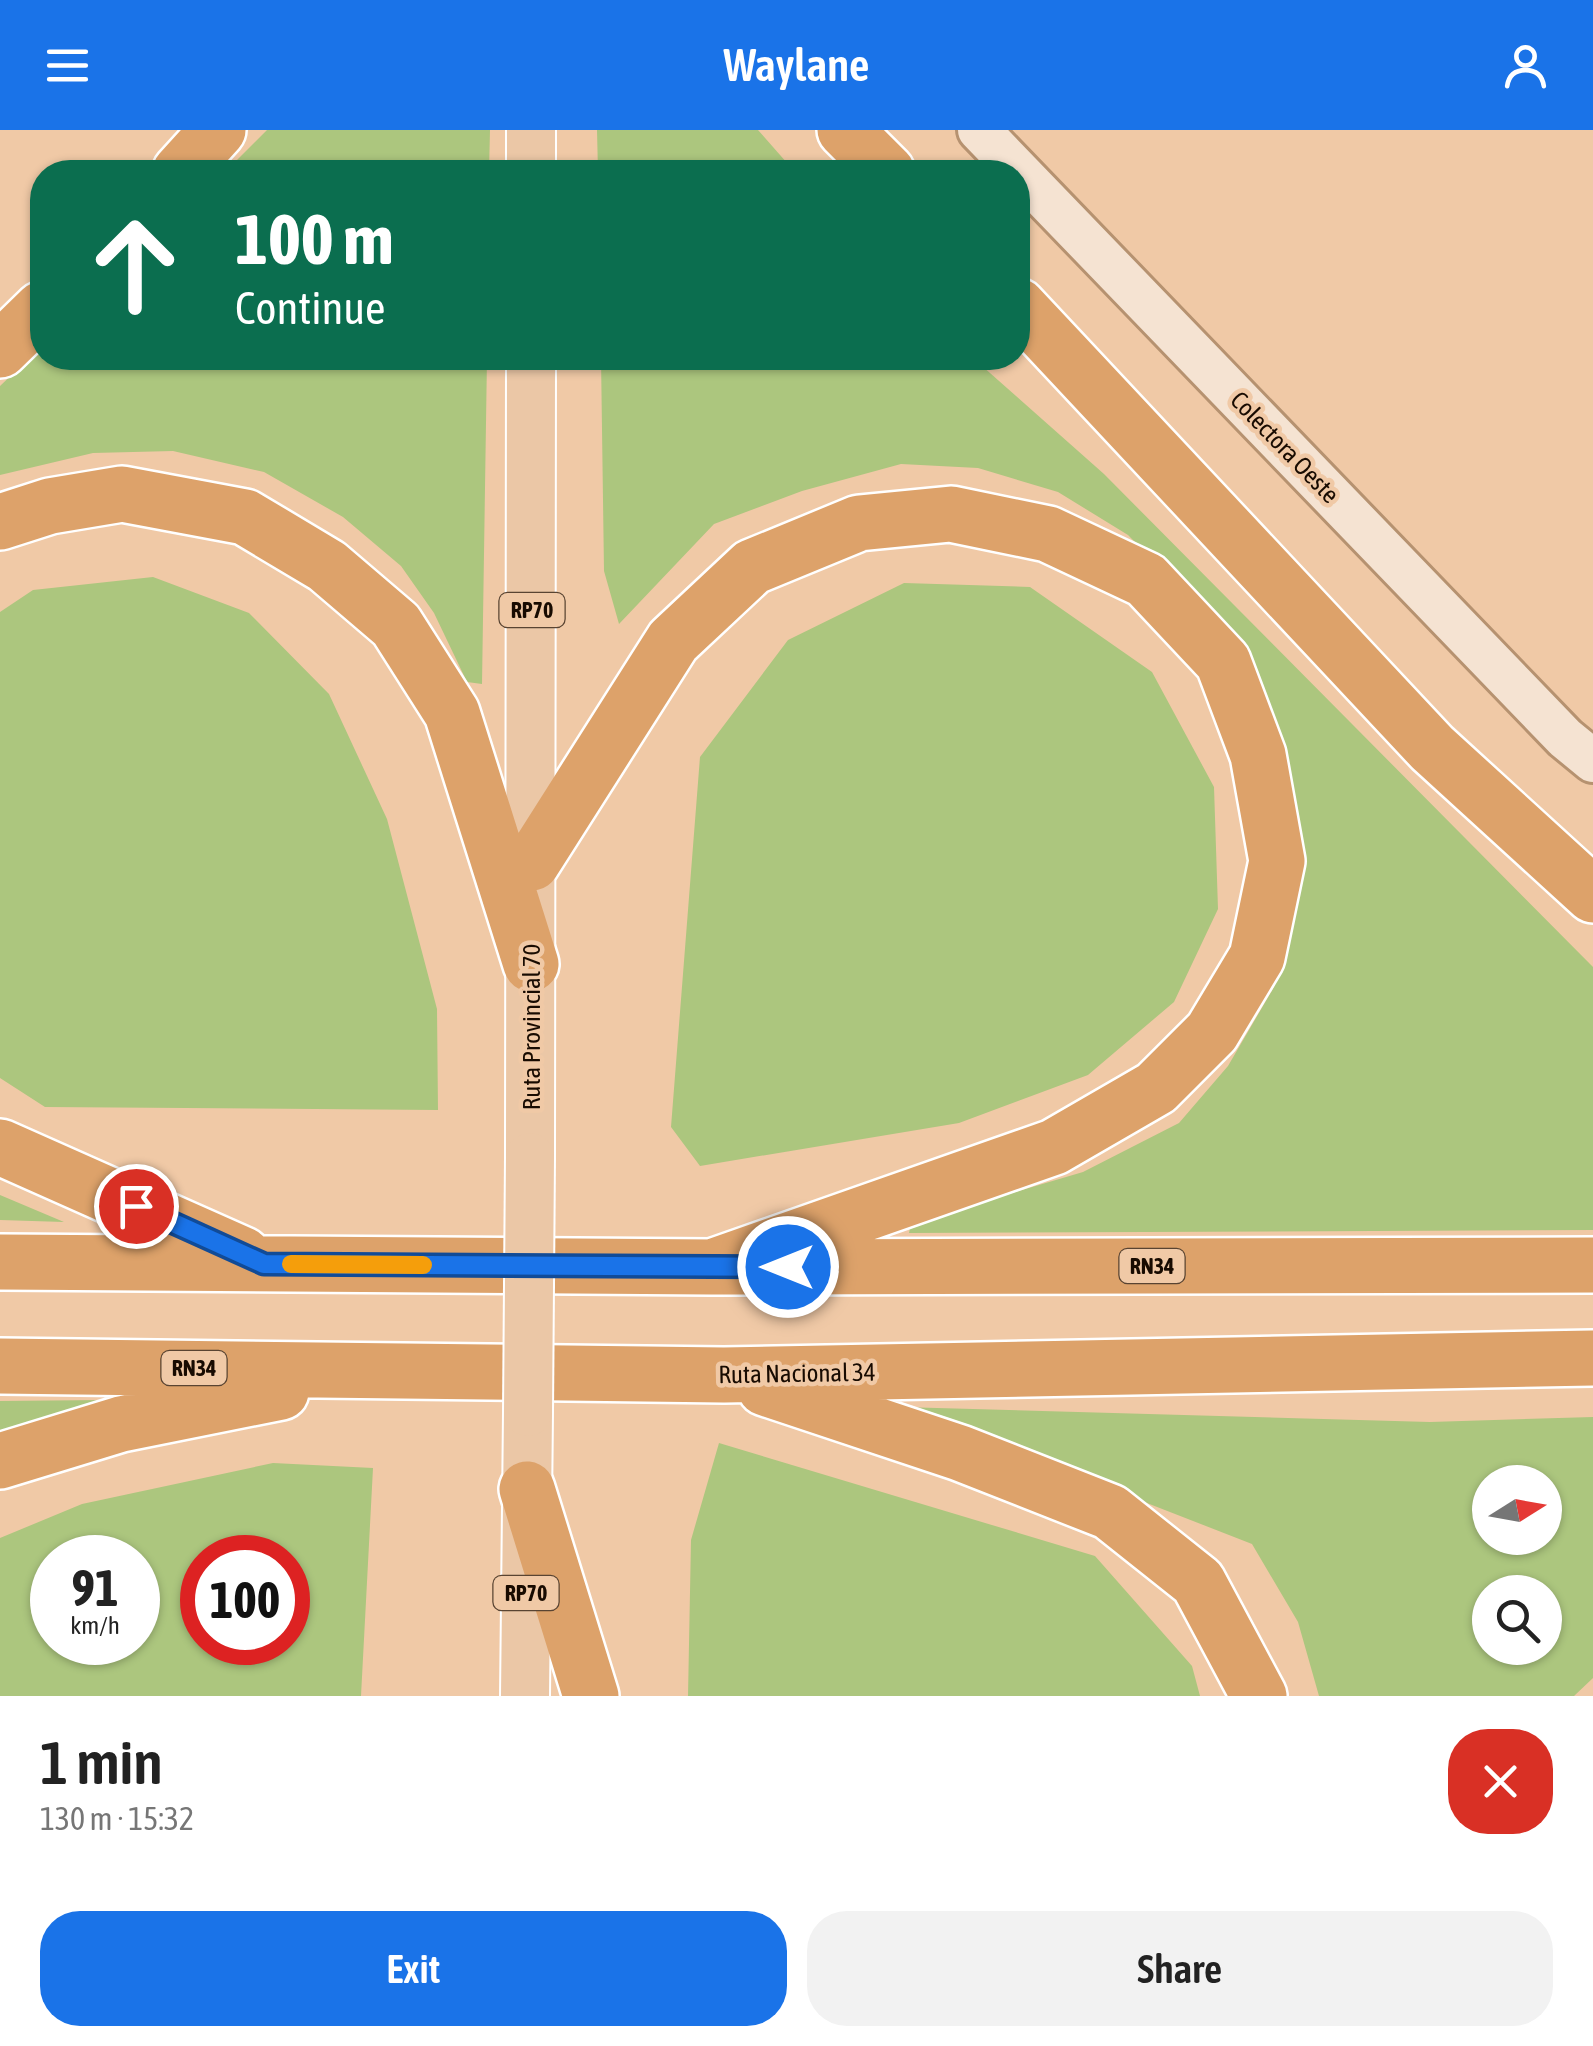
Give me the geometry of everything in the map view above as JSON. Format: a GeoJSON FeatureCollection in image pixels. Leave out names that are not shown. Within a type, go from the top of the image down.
{"type":"FeatureCollection","features":[{"type":"Feature","properties":{"kind":"highway"},"geometry":{"type":"LineString","coordinates":[[191,160],[218,130]]}},
{"type":"Feature","properties":{"kind":"highway"},"geometry":{"type":"LineString","coordinates":[[845,130],[875,160]]}},
{"type":"Feature","properties":{"kind":"highway"},"geometry":{"type":"LineString","coordinates":[[1030,319],[1432,748],[1593,895]]}},
{"type":"Feature","properties":{"kind":"highway"},"geometry":{"type":"LineString","coordinates":[[0,350],[30,321]]}},
{"type":"Feature","properties":{"kind":"highway"},"geometry":{"type":"LineString","coordinates":[[0,522],[50,506],[122,494],[246,517],[327,566],[396,626],[452,713],[532,964]]}},
{"type":"Feature","properties":{"kind":"highway"},"geometry":{"type":"LineString","coordinates":[[532,863],[673,642],[752,567],[859,523],[950,514],[1048,534],[1146,580],[1223,662],[1258,755],[1276,860],[1257,957],[1212,1032],[1156,1088],[1054,1147],[712,1267]]}},
{"type":"Feature","properties":{"kind":"highway"},"geometry":{"type":"LineString","coordinates":[[0,1147],[264,1264]]}},
{"type":"Feature","properties":{"kind":"highway","name":"RN34"},"geometry":{"type":"LineString","coordinates":[[0,1262],[712,1267],[1593,1265]]}},
{"type":"Feature","properties":{"kind":"highway","name":"Ruta Nacional 34"},"geometry":{"type":"LineString","coordinates":[[0,1366],[724,1375],[1593,1358]]}},
{"type":"Feature","properties":{"kind":"highway"},"geometry":{"type":"LineString","coordinates":[[0,1461],[121,1424],[387,1370]]}},
{"type":"Feature","properties":{"kind":"highway"},"geometry":{"type":"LineString","coordinates":[[724,1375],[960,1454],[1110,1512],[1198,1582],[1259,1696]]}},
{"type":"Feature","properties":{"kind":"highway"},"geometry":{"type":"LineString","coordinates":[[527,1490],[590,1696]]}},
{"type":"Feature","properties":{"kind":"main road"},"geometry":{"type":"LineString","coordinates":[[531,130],[531,160]]}},
{"type":"Feature","properties":{"kind":"main road","name":"Ruta Provincial 70"},"geometry":{"type":"LineString","coordinates":[[525,1696],[532,964],[532,370]]}},
{"type":"Feature","properties":{"kind":"street","name":"Colectora Oeste"},"geometry":{"type":"LineString","coordinates":[[978,130],[1007,160]]}},
{"type":"Feature","properties":{"kind":"street","name":"Colectora Oeste"},"geometry":{"type":"LineString","coordinates":[[1030,184],[1552,724],[1593,761]]}},
{"type":"Feature","properties":{"kind":"green space"},"geometry":{"type":"Polygon","coordinates":[[[267,130],[490,130],[489,160],[237,160],[267,130]]]}},
{"type":"Feature","properties":{"kind":"green space"},"geometry":{"type":"Polygon","coordinates":[[[597,130],[758,130],[784,160],[598,160],[597,130]]]}},
{"type":"Feature","properties":{"kind":"green space"},"geometry":{"type":"Polygon","coordinates":[[[30,357],[30,370],[487,370],[482,684],[467,682],[434,613],[401,566],[343,517],[264,472],[173,451],[93,453],[0,475],[0,386],[30,357]]]}},
{"type":"Feature","properties":{"kind":"green space"},"geometry":{"type":"Polygon","coordinates":[[[601,370],[987,370],[1104,474],[1593,967],[1593,1230],[909,1233],[912,1218],[1083,1172],[1179,1123],[1228,1066],[1274,987],[1295,896],[1291,783],[1255,684],[1202,610],[1128,535],[1058,492],[978,468],[901,464],[802,491],[714,524],[619,624],[604,571],[601,370]]]}},
{"type":"Feature","properties":{"kind":"green space"},"geometry":{"type":"Polygon","coordinates":[[[153,577],[249,613],[329,694],[387,819],[437,1009],[438,1110],[45,1107],[0,1078],[0,612],[33,590],[153,577]]]}},
{"type":"Feature","properties":{"kind":"green space"},"geometry":{"type":"Polygon","coordinates":[[[904,583],[1030,587],[1152,672],[1214,787],[1218,909],[1174,1002],[1088,1075],[959,1123],[700,1166],[671,1127],[700,757],[788,640],[904,583]]]}},
{"type":"Feature","properties":{"kind":"green space"},"geometry":{"type":"Polygon","coordinates":[[[0,1195],[64,1222],[0,1220],[0,1195]]]}},
{"type":"Feature","properties":{"kind":"green space"},"geometry":{"type":"Polygon","coordinates":[[[104,1400],[101,1416],[0,1440],[0,1401],[104,1400]]]}},
{"type":"Feature","properties":{"kind":"green space"},"geometry":{"type":"Polygon","coordinates":[[[901,1407],[1430,1422],[1593,1417],[1593,1678],[1574,1696],[1319,1696],[1298,1622],[1252,1544],[901,1407]]]}},
{"type":"Feature","properties":{"kind":"green space"},"geometry":{"type":"Polygon","coordinates":[[[719,1443],[1095,1556],[1192,1666],[1200,1696],[688,1696],[691,1540],[719,1443]]]}},
{"type":"Feature","properties":{"kind":"green space"},"geometry":{"type":"Polygon","coordinates":[[[273,1463],[373,1468],[361,1696],[0,1696],[0,1538],[82,1504],[273,1463]]]}},
{"type":"Feature","properties":{"kind":"slow traffic"},"geometry":{"type":"LineString","coordinates":[[291,1264],[423,1265]]}},
{"type":"Feature","properties":{"kind":"route"},"geometry":{"type":"LineString","coordinates":[[136,1206],[264,1264],[788,1267]]}}]}
